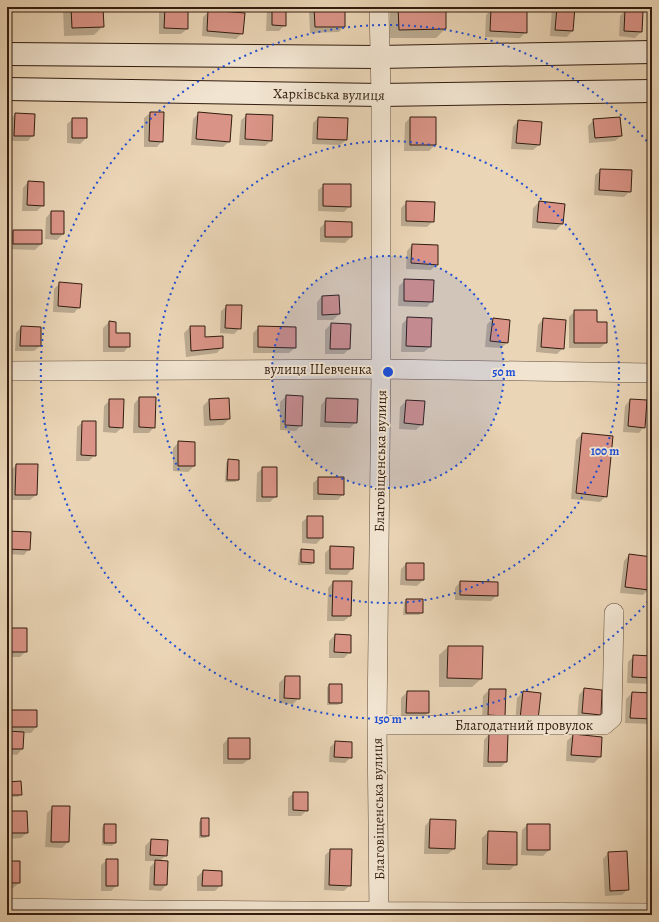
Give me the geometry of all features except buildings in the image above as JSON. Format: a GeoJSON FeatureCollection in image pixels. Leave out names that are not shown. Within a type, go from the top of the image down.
{"type":"FeatureCollection","features":[{"type":"Feature","properties":{"kind":"street","name":"Благовіщенська вулиця"},"geometry":{"type":"LineString","coordinates":[[378,7],[381,95],[381,369],[377,724],[379,913]]}},
{"type":"Feature","properties":{"kind":"street"},"geometry":{"type":"LineString","coordinates":[[7,54],[379,57],[652,52]]}},
{"type":"Feature","properties":{"kind":"street","name":"Харківська вулиця"},"geometry":{"type":"LineString","coordinates":[[7,89],[381,95],[652,91]]}},
{"type":"Feature","properties":{"kind":"street","name":"вулиця Шевченка"},"geometry":{"type":"LineString","coordinates":[[7,371],[381,369],[652,373]]}},
{"type":"Feature","properties":{"kind":"street","name":"Благодатний провулок"},"geometry":{"type":"LineString","coordinates":[[377,724],[604,725],[612,718],[614,613]]}},
{"type":"Feature","properties":{"kind":"street"},"geometry":{"type":"LineString","coordinates":[[7,908],[379,913],[652,913]]}}]}
